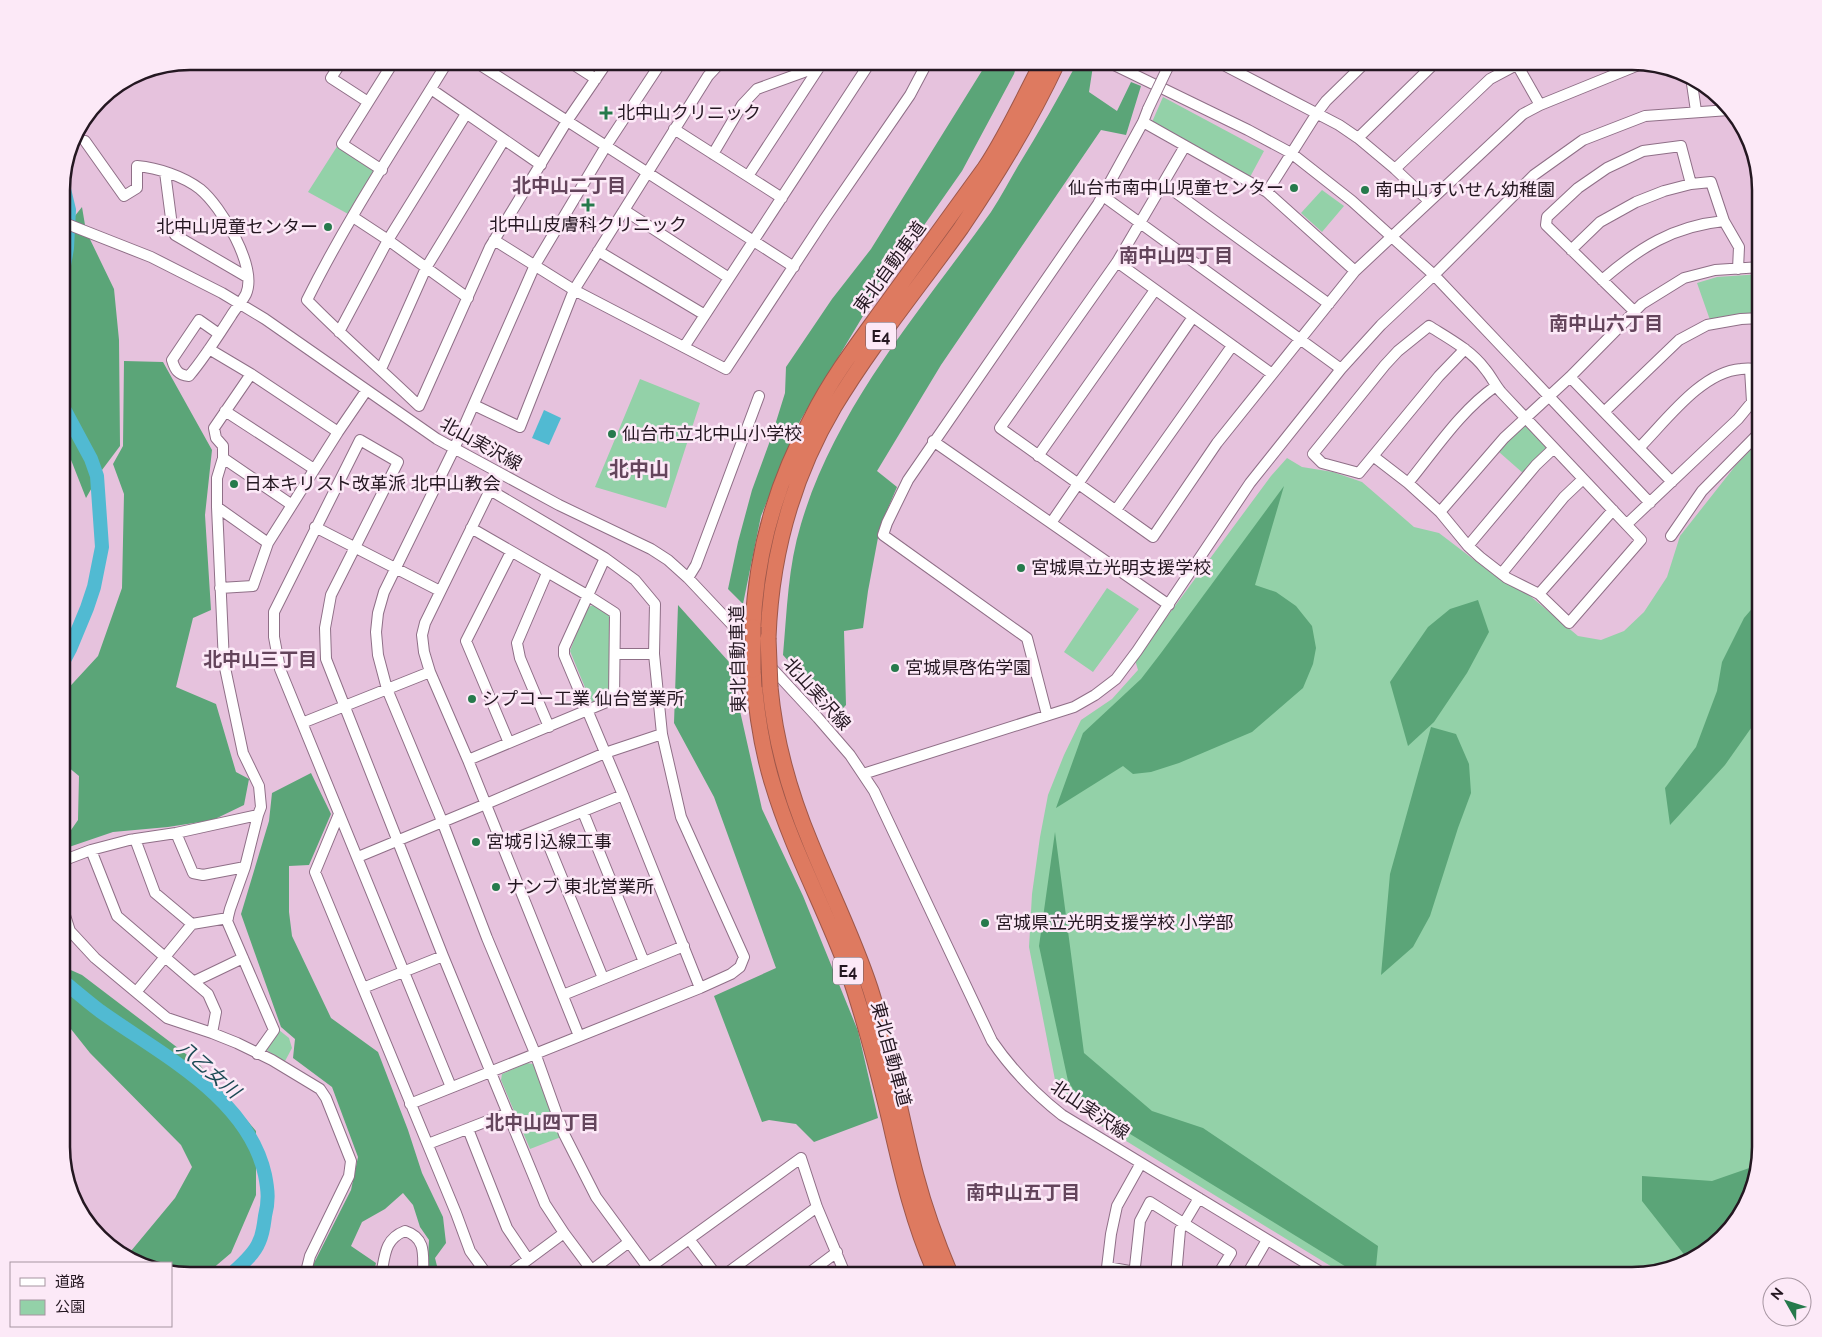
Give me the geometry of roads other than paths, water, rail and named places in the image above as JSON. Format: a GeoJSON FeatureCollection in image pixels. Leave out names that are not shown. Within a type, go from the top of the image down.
{"type":"FeatureCollection","features":[{"type":"Feature","properties":{"kind":"highway","name":"東北自動車道"},"geometry":{"type":"LineString","coordinates":[[933,1267],[911,1208],[874,1062],[847,971],[772,785],[758,721],[753,670],[753,627],[757,580],[771,514],[782,482],[811,417],[844,363],[985,166],[1038,70]]}},
{"type":"Feature","properties":{"kind":"highway","name":"東北自動車道"},"geometry":{"type":"LineString","coordinates":[[947,1267],[934,1233],[916,1175],[889,1053],[870,986],[849,929],[812,845],[790,787],[778,740],[770,688],[768,638],[771,591],[781,535],[790,504],[816,442],[833,409],[879,339],[961,227],[1007,157],[1054,70]]}},
{"type":"Feature","properties":{"kind":"street"},"geometry":{"type":"LineString","coordinates":[[336,70],[331,78],[368,102]]}},
{"type":"Feature","properties":{"kind":"street"},"geometry":{"type":"LineString","coordinates":[[382,170],[342,144],[388,70]]}},
{"type":"Feature","properties":{"kind":"street"},"geometry":{"type":"LineString","coordinates":[[443,70],[322,268],[307,300],[419,406],[494,240],[567,121],[602,70]]}},
{"type":"Feature","properties":{"kind":"street"},"geometry":{"type":"LineString","coordinates":[[488,70],[794,267]]}},
{"type":"Feature","properties":{"kind":"street"},"geometry":{"type":"LineString","coordinates":[[582,70],[596,79]]}},
{"type":"Feature","properties":{"kind":"street"},"geometry":{"type":"LineString","coordinates":[[648,1267],[596,1196],[564,1134],[535,1053],[387,689],[378,655],[376,632],[378,613],[384,592],[474,406],[535,265],[606,146],[656,70]]}},
{"type":"Feature","properties":{"kind":"street"},"geometry":{"type":"LineString","coordinates":[[474,406],[520,427],[574,290],[674,129],[714,70]]}},
{"type":"Feature","properties":{"kind":"street"},"geometry":{"type":"LineString","coordinates":[[713,154],[742,105],[757,88],[809,70]]}},
{"type":"Feature","properties":{"kind":"street"},"geometry":{"type":"LineString","coordinates":[[748,176],[817,70]]}},
{"type":"Feature","properties":{"kind":"street"},"geometry":{"type":"LineString","coordinates":[[684,347],[866,70]]}},
{"type":"Feature","properties":{"kind":"street"},"geometry":{"type":"LineString","coordinates":[[494,240],[574,290],[726,369],[910,95],[923,70]]}},
{"type":"Feature","properties":{"kind":"street"},"geometry":{"type":"LineString","coordinates":[[1124,70],[1239,126],[1291,154],[1352,202],[1434,275],[1650,503]]}},
{"type":"Feature","properties":{"kind":"street"},"geometry":{"type":"LineString","coordinates":[[1047,715],[1027,638],[883,536],[886,523],[908,480],[933,441],[1102,196],[1143,122],[1166,70]]}},
{"type":"Feature","properties":{"kind":"street"},"geometry":{"type":"LineString","coordinates":[[1235,70],[1317,113],[1358,138],[1429,201]]}},
{"type":"Feature","properties":{"kind":"street"},"geometry":{"type":"LineString","coordinates":[[1267,192],[1317,113],[1326,101],[1358,70]]}},
{"type":"Feature","properties":{"kind":"street"},"geometry":{"type":"LineString","coordinates":[[1358,138],[1428,70]]}},
{"type":"Feature","properties":{"kind":"street"},"geometry":{"type":"LineString","coordinates":[[1395,169],[1490,78],[1504,70]]}},
{"type":"Feature","properties":{"kind":"street"},"geometry":{"type":"LineString","coordinates":[[1523,70],[1540,105]]}},
{"type":"Feature","properties":{"kind":"street"},"geometry":{"type":"LineString","coordinates":[[1185,146],[1117,262],[1000,428],[1153,537],[1217,444],[1356,271],[1523,114],[1540,105],[1626,70]]}},
{"type":"Feature","properties":{"kind":"street"},"geometry":{"type":"LineString","coordinates":[[1692,86],[1696,112]]}},
{"type":"Feature","properties":{"kind":"street"},"geometry":{"type":"LineString","coordinates":[[431,89],[541,165]]}},
{"type":"Feature","properties":{"kind":"street"},"geometry":{"type":"LineString","coordinates":[[863,774],[1074,707],[1116,679],[1169,605],[1250,483],[1341,369],[1381,325],[1534,175],[1583,140],[1645,116],[1721,110]]}},
{"type":"Feature","properties":{"kind":"street"},"geometry":{"type":"LineString","coordinates":[[339,332],[388,240],[466,114]]}},
{"type":"Feature","properties":{"kind":"street"},"geometry":{"type":"LineString","coordinates":[[1143,122],[1267,192],[1356,271]]}},
{"type":"Feature","properties":{"kind":"street"},"geometry":{"type":"LineString","coordinates":[[674,129],[782,198]]}},
{"type":"Feature","properties":{"kind":"street"},"geometry":{"type":"LineString","coordinates":[[381,369],[426,268],[504,140]]}},
{"type":"Feature","properties":{"kind":"street"},"geometry":{"type":"LineString","coordinates":[[85,141],[124,196],[136,188],[137,166],[154,167],[199,188],[215,204],[243,257],[247,277],[246,293],[239,303],[219,334],[209,349],[189,376],[181,375],[174,369],[172,360],[199,320],[219,334]]}},
{"type":"Feature","properties":{"kind":"street"},"geometry":{"type":"LineString","coordinates":[[1634,312],[1546,226],[1547,217],[1578,188],[1607,168],[1643,151],[1681,146],[1691,184]]}},
{"type":"Feature","properties":{"kind":"street"},"geometry":{"type":"LineString","coordinates":[[165,172],[172,226],[175,235],[247,277]]}},
{"type":"Feature","properties":{"kind":"street"},"geometry":{"type":"LineString","coordinates":[[1571,250],[1600,222],[1636,202],[1664,191],[1691,184],[1711,182],[1724,221],[1739,247],[1738,269]]}},
{"type":"Feature","properties":{"kind":"street"},"geometry":{"type":"LineString","coordinates":[[1164,184],[1328,304]]}},
{"type":"Feature","properties":{"kind":"street"},"geometry":{"type":"LineString","coordinates":[[1102,196],[1341,369]]}},
{"type":"Feature","properties":{"kind":"street"},"geometry":{"type":"LineString","coordinates":[[624,210],[729,278]]}},
{"type":"Feature","properties":{"kind":"street"},"geometry":{"type":"LineString","coordinates":[[353,217],[468,298]]}},
{"type":"Feature","properties":{"kind":"street"},"geometry":{"type":"LineString","coordinates":[[1602,280],[1625,260],[1650,243],[1702,223],[1724,221]]}},
{"type":"Feature","properties":{"kind":"street","name":"北山実沢線"},"geometry":{"type":"LineString","coordinates":[[70,225],[151,257],[239,303],[454,449],[559,505],[651,549],[668,560],[688,578],[818,718],[863,774],[884,812],[992,1041],[1002,1056],[1027,1084],[1062,1115],[1312,1267]]}},
{"type":"Feature","properties":{"kind":"street"},"geometry":{"type":"LineString","coordinates":[[598,251],[705,315]]}},
{"type":"Feature","properties":{"kind":"street"},"geometry":{"type":"LineString","coordinates":[[1117,262],[1272,374]]}},
{"type":"Feature","properties":{"kind":"street"},"geometry":{"type":"LineString","coordinates":[[1440,512],[1504,438],[1570,377],[1642,304],[1684,278],[1715,270],[1752,268]]}},
{"type":"Feature","properties":{"kind":"street"},"geometry":{"type":"LineString","coordinates":[[1038,456],[1155,290]]}},
{"type":"Feature","properties":{"kind":"street"},"geometry":{"type":"LineString","coordinates":[[1051,523],[1193,317]]}},
{"type":"Feature","properties":{"kind":"street"},"geometry":{"type":"LineString","coordinates":[[1604,412],[1679,340],[1708,325],[1752,318]]}},
{"type":"Feature","properties":{"kind":"street"},"geometry":{"type":"LineString","coordinates":[[1373,456],[1408,483],[1440,512],[1480,558],[1507,578],[1539,594],[1569,623],[1641,540],[1524,418],[1496,386],[1485,368],[1464,349],[1429,326],[1385,364],[1312,454],[1322,463],[1359,472],[1438,376],[1464,349]]}},
{"type":"Feature","properties":{"kind":"street"},"geometry":{"type":"LineString","coordinates":[[1116,510],[1232,346]]}},
{"type":"Feature","properties":{"kind":"street"},"geometry":{"type":"LineString","coordinates":[[209,349],[251,374],[338,432]]}},
{"type":"Feature","properties":{"kind":"street"},"geometry":{"type":"LineString","coordinates":[[1639,448],[1700,386],[1718,375],[1740,369],[1752,369]]}},
{"type":"Feature","properties":{"kind":"street"},"geometry":{"type":"LineString","coordinates":[[251,374],[214,428],[216,438],[223,446],[217,478],[217,507],[224,664],[243,753],[259,786],[261,808],[245,867],[227,921],[274,1030],[257,1054]]}},
{"type":"Feature","properties":{"kind":"street"},"geometry":{"type":"LineString","coordinates":[[1570,377],[1672,482]]}},
{"type":"Feature","properties":{"kind":"street"},"geometry":{"type":"LineString","coordinates":[[1408,483],[1482,396],[1496,386]]}},
{"type":"Feature","properties":{"kind":"street"},"geometry":{"type":"LineString","coordinates":[[220,588],[253,586],[268,543],[366,391]]}},
{"type":"Feature","properties":{"kind":"street"},"geometry":{"type":"LineString","coordinates":[[688,578],[696,565],[759,396]]}},
{"type":"Feature","properties":{"kind":"street"},"geometry":{"type":"LineString","coordinates":[[1627,524],[1738,419],[1752,402]]}},
{"type":"Feature","properties":{"kind":"street"},"geometry":{"type":"LineString","coordinates":[[225,411],[314,469]]}},
{"type":"Feature","properties":{"kind":"street"},"geometry":{"type":"LineString","coordinates":[[451,1087],[280,668],[274,638],[274,612],[360,440],[398,462],[331,595],[324,628],[326,659],[443,956],[545,1204],[586,1267]]}},
{"type":"Feature","properties":{"kind":"street"},"geometry":{"type":"LineString","coordinates":[[1671,536],[1702,491],[1752,440]]}},
{"type":"Feature","properties":{"kind":"street"},"geometry":{"type":"LineString","coordinates":[[933,441],[1169,605]]}},
{"type":"Feature","properties":{"kind":"street"},"geometry":{"type":"LineString","coordinates":[[1468,546],[1536,465],[1554,448]]}},
{"type":"Feature","properties":{"kind":"street"},"geometry":{"type":"LineString","coordinates":[[222,458],[292,506]]}},
{"type":"Feature","properties":{"kind":"street"},"geometry":{"type":"LineString","coordinates":[[1502,573],[1564,498],[1583,479]]}},
{"type":"Feature","properties":{"kind":"street"},"geometry":{"type":"LineString","coordinates":[[410,1104],[700,988],[740,968],[744,957],[681,817],[662,734],[654,654],[655,604],[635,580],[605,558],[490,490],[424,623],[422,635],[424,652],[430,672],[468,760],[579,1036]]}},
{"type":"Feature","properties":{"kind":"street"},"geometry":{"type":"LineString","coordinates":[[217,507],[268,543]]}},
{"type":"Feature","properties":{"kind":"street"},"geometry":{"type":"LineString","coordinates":[[1539,594],[1613,510]]}},
{"type":"Feature","properties":{"kind":"street"},"geometry":{"type":"LineString","coordinates":[[315,527],[440,591]]}},
{"type":"Feature","properties":{"kind":"street"},"geometry":{"type":"LineString","coordinates":[[468,760],[614,699],[615,654],[615,613],[471,528]]}},
{"type":"Feature","properties":{"kind":"street"},"geometry":{"type":"LineString","coordinates":[[509,743],[466,641],[511,552]]}},
{"type":"Feature","properties":{"kind":"street"},"geometry":{"type":"LineString","coordinates":[[605,558],[564,648],[564,655],[623,795],[700,988]]}},
{"type":"Feature","properties":{"kind":"street"},"geometry":{"type":"LineString","coordinates":[[547,572],[517,643],[520,658],[549,727]]}},
{"type":"Feature","properties":{"kind":"street"},"geometry":{"type":"LineString","coordinates":[[615,654],[654,654]]}},
{"type":"Feature","properties":{"kind":"street"},"geometry":{"type":"LineString","coordinates":[[302,723],[430,672]]}},
{"type":"Feature","properties":{"kind":"street"},"geometry":{"type":"LineString","coordinates":[[358,857],[605,753],[662,734]]}},
{"type":"Feature","properties":{"kind":"street"},"geometry":{"type":"LineString","coordinates":[[502,844],[623,795]]}},
{"type":"Feature","properties":{"kind":"street"},"geometry":{"type":"LineString","coordinates":[[583,812],[644,962]]}},
{"type":"Feature","properties":{"kind":"street"},"geometry":{"type":"LineString","coordinates":[[339,814],[315,872],[428,1144],[470,1251],[482,1267]]}},
{"type":"Feature","properties":{"kind":"street"},"geometry":{"type":"LineString","coordinates":[[70,858],[91,850],[135,839],[176,834],[258,815]]}},
{"type":"Feature","properties":{"kind":"street"},"geometry":{"type":"LineString","coordinates":[[542,829],[603,978]]}},
{"type":"Feature","properties":{"kind":"street"},"geometry":{"type":"LineString","coordinates":[[176,834],[193,873],[202,875],[245,867]]}},
{"type":"Feature","properties":{"kind":"street"},"geometry":{"type":"LineString","coordinates":[[135,839],[155,893],[192,924]]}},
{"type":"Feature","properties":{"kind":"street"},"geometry":{"type":"LineString","coordinates":[[91,850],[117,916],[208,994],[216,1012],[212,1033]]}},
{"type":"Feature","properties":{"kind":"street"},"geometry":{"type":"LineString","coordinates":[[137,991],[192,924],[228,918]]}},
{"type":"Feature","properties":{"kind":"street"},"geometry":{"type":"LineString","coordinates":[[70,931],[95,958],[168,1018],[212,1033],[272,1060],[320,1089],[326,1098],[351,1161],[349,1176],[310,1256],[307,1267]]}},
{"type":"Feature","properties":{"kind":"street"},"geometry":{"type":"LineString","coordinates":[[563,994],[684,946]]}},
{"type":"Feature","properties":{"kind":"street"},"geometry":{"type":"LineString","coordinates":[[363,988],[443,956]]}},
{"type":"Feature","properties":{"kind":"street"},"geometry":{"type":"LineString","coordinates":[[194,981],[243,958]]}},
{"type":"Feature","properties":{"kind":"street"},"geometry":{"type":"LineString","coordinates":[[428,1144],[508,1113]]}},
{"type":"Feature","properties":{"kind":"street"},"geometry":{"type":"LineString","coordinates":[[468,1128],[507,1228],[528,1259]]}},
{"type":"Feature","properties":{"kind":"street"},"geometry":{"type":"LineString","coordinates":[[658,1267],[689,1239],[801,1158],[817,1207],[843,1267]]}},
{"type":"Feature","properties":{"kind":"street"},"geometry":{"type":"LineString","coordinates":[[1107,1267],[1116,1206],[1141,1163]]}},
{"type":"Feature","properties":{"kind":"street"},"geometry":{"type":"LineString","coordinates":[[1177,1267],[1180,1230],[1199,1198]]}},
{"type":"Feature","properties":{"kind":"street"},"geometry":{"type":"LineString","coordinates":[[1135,1267],[1140,1222],[1150,1202],[1231,1253],[1222,1267]]}},
{"type":"Feature","properties":{"kind":"street"},"geometry":{"type":"LineString","coordinates":[[735,1267],[817,1207]]}},
{"type":"Feature","properties":{"kind":"street"},"geometry":{"type":"LineString","coordinates":[[383,1267],[386,1249],[392,1238],[405,1231],[413,1234],[420,1240],[423,1249],[423,1267]]}},
{"type":"Feature","properties":{"kind":"street"},"geometry":{"type":"LineString","coordinates":[[518,1267],[564,1232]]}},
{"type":"Feature","properties":{"kind":"street"},"geometry":{"type":"LineString","coordinates":[[689,1239],[710,1267]]}},
{"type":"Feature","properties":{"kind":"street"},"geometry":{"type":"LineString","coordinates":[[1251,1267],[1267,1240]]}},
{"type":"Feature","properties":{"kind":"street"},"geometry":{"type":"LineString","coordinates":[[599,1267],[629,1242]]}},
{"type":"Feature","properties":{"kind":"street"},"geometry":{"type":"LineString","coordinates":[[817,1267],[837,1252]]}},
{"type":"Feature","properties":{"kind":"water"},"geometry":{"type":"Polygon","coordinates":[[[544,410],[561,418],[549,445],[532,438],[544,410]]]}},
{"type":"Feature","properties":{"kind":"waterway","name":"八乙女川"},"geometry":{"type":"LineString","coordinates":[[70,420],[91,459],[97,476],[102,547],[94,587],[70,649]]}},
{"type":"Feature","properties":{"kind":"waterway","name":"八乙女川"},"geometry":{"type":"LineString","coordinates":[[70,987],[100,1011],[199,1080],[221,1100],[240,1123],[255,1147],[265,1175],[267,1205],[263,1229],[257,1247],[239,1267]]}},
{"type":"Feature","properties":{"kind":"place","name":"北中山クリニック"},"geometry":{"type":"Point","coordinates":[606,113]}},
{"type":"Feature","properties":{"kind":"place","name":"仙台市南中山児童センター"},"geometry":{"type":"Point","coordinates":[1294,188]}},
{"type":"Feature","properties":{"kind":"place","name":"南中山すいせん幼稚園"},"geometry":{"type":"Point","coordinates":[1365,190]}},
{"type":"Feature","properties":{"kind":"place","name":"北中山皮膚科クリニック"},"geometry":{"type":"Point","coordinates":[588,205]}},
{"type":"Feature","properties":{"kind":"place","name":"北中山児童センター"},"geometry":{"type":"Point","coordinates":[328,227]}},
{"type":"Feature","properties":{"kind":"place","name":"仙台市立北中山小学校"},"geometry":{"type":"Point","coordinates":[612,434]}},
{"type":"Feature","properties":{"kind":"place","name":"日本キリスト改革派 北中山教会"},"geometry":{"type":"Point","coordinates":[234,484]}},
{"type":"Feature","properties":{"kind":"place","name":"宮城県立光明支援学校"},"geometry":{"type":"Point","coordinates":[1021,568]}},
{"type":"Feature","properties":{"kind":"place","name":"宮城県啓佑学園"},"geometry":{"type":"Point","coordinates":[895,668]}},
{"type":"Feature","properties":{"kind":"place","name":"シプコー工業 仙台営業所"},"geometry":{"type":"Point","coordinates":[472,699]}},
{"type":"Feature","properties":{"kind":"place","name":"宮城引込線工事"},"geometry":{"type":"Point","coordinates":[476,842]}},
{"type":"Feature","properties":{"kind":"place","name":"ナンブ 東北営業所"},"geometry":{"type":"Point","coordinates":[496,887]}},
{"type":"Feature","properties":{"kind":"place","name":"宮城県立光明支援学校 小学部"},"geometry":{"type":"Point","coordinates":[985,923]}},
{"type":"Feature","properties":{"kind":"district","name":"北中山二丁目"},"geometry":{"type":"Point","coordinates":[569,185]}},
{"type":"Feature","properties":{"kind":"district","name":"南中山四丁目"},"geometry":{"type":"Point","coordinates":[1176,255]}},
{"type":"Feature","properties":{"kind":"district","name":"南中山六丁目"},"geometry":{"type":"Point","coordinates":[1606,323]}},
{"type":"Feature","properties":{"kind":"district","name":"北中山"},"geometry":{"type":"Point","coordinates":[639,469]}},
{"type":"Feature","properties":{"kind":"district","name":"北中山三丁目"},"geometry":{"type":"Point","coordinates":[260,659]}},
{"type":"Feature","properties":{"kind":"district","name":"北中山四丁目"},"geometry":{"type":"Point","coordinates":[542,1122]}},
{"type":"Feature","properties":{"kind":"district","name":"南中山五丁目"},"geometry":{"type":"Point","coordinates":[1023,1192]}}]}
